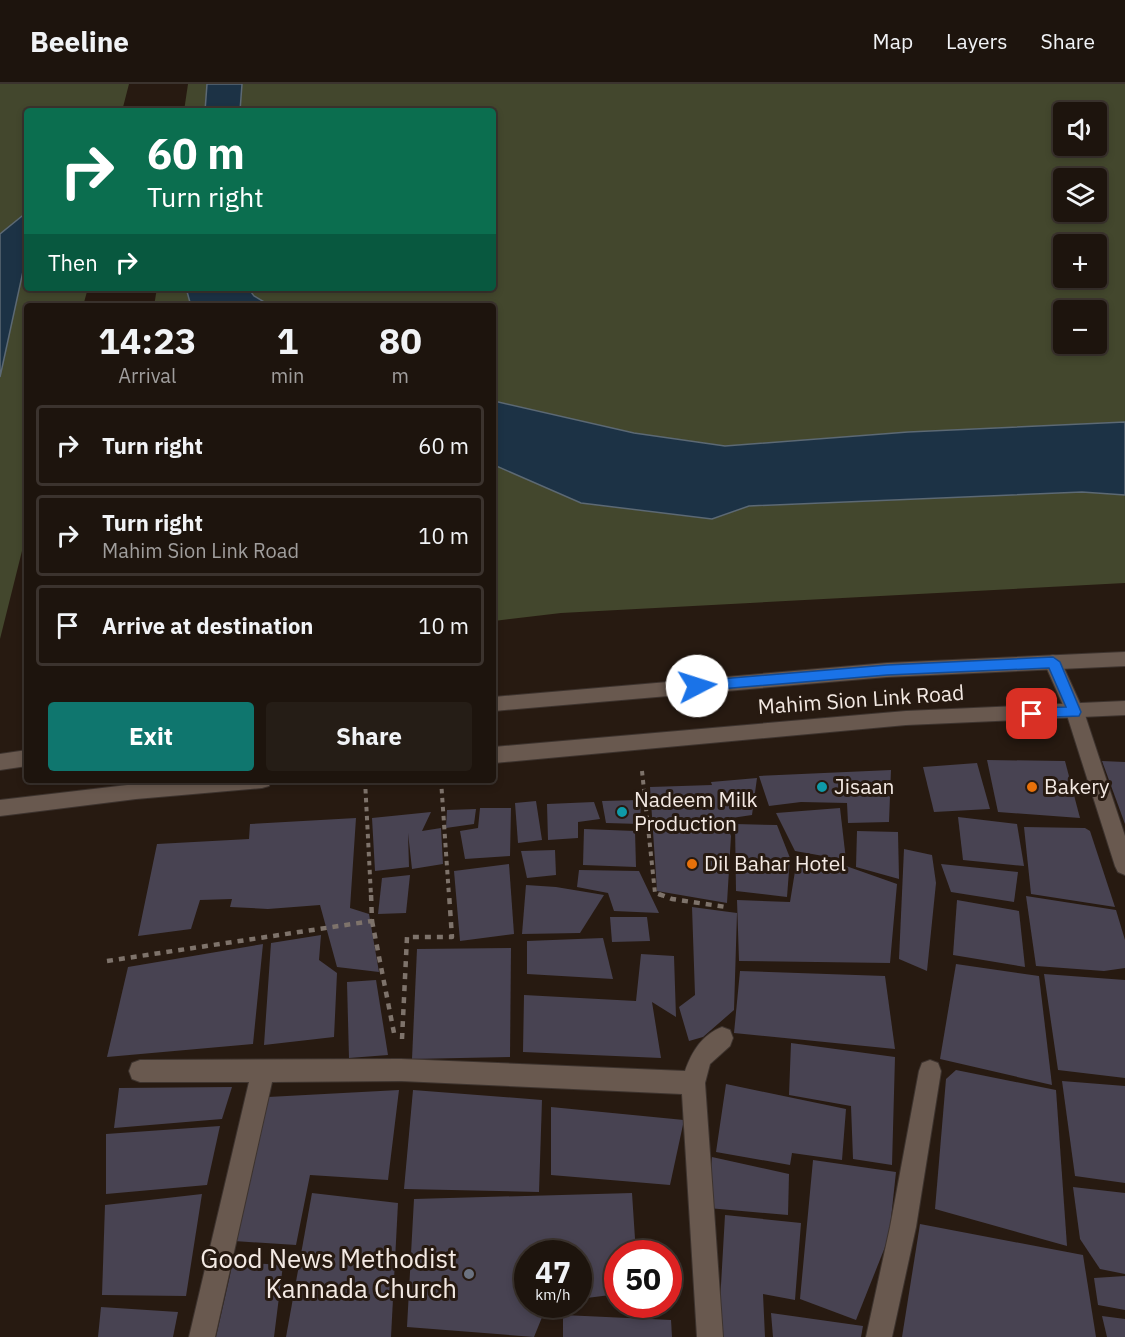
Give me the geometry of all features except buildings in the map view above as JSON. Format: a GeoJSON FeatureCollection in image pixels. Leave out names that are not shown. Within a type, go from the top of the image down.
{"type":"FeatureCollection","features":[{"type":"Feature","properties":{"kind":"main road","name":"Mahim Sion Link Road"},"geometry":{"type":"LineString","coordinates":[[496,704],[887,670],[1125,660]]}},
{"type":"Feature","properties":{"kind":"main road"},"geometry":{"type":"LineString","coordinates":[[1053,662],[1075,712],[1125,866]]}},
{"type":"Feature","properties":{"kind":"main road","name":"Mahim Sion Link Road"},"geometry":{"type":"LineString","coordinates":[[496,755],[906,718],[1125,708]]}},
{"type":"Feature","properties":{"kind":"main road"},"geometry":{"type":"LineString","coordinates":[[0,762],[24,758]]}},
{"type":"Feature","properties":{"kind":"main road"},"geometry":{"type":"LineString","coordinates":[[0,808],[136,791],[228,783]]}},
{"type":"Feature","properties":{"kind":"main road"},"geometry":{"type":"LineString","coordinates":[[710,1337],[693,1083],[701,1057],[722,1038]]}},
{"type":"Feature","properties":{"kind":"main road"},"geometry":{"type":"LineString","coordinates":[[140,1071],[401,1070],[693,1083]]}},
{"type":"Feature","properties":{"kind":"main road"},"geometry":{"type":"LineString","coordinates":[[879,1337],[903,1227],[930,1071]]}},
{"type":"Feature","properties":{"kind":"main road"},"geometry":{"type":"LineString","coordinates":[[202,1337],[263,1072]]}},
{"type":"Feature","properties":{"kind":"path"},"geometry":{"type":"LineString","coordinates":[[639,741],[655,893],[672,899],[726,907]]}},
{"type":"Feature","properties":{"kind":"path"},"geometry":{"type":"LineString","coordinates":[[365,783],[372,921],[401,1070]]}},
{"type":"Feature","properties":{"kind":"path"},"geometry":{"type":"LineString","coordinates":[[401,1070],[407,937],[452,937],[441,783]]}},
{"type":"Feature","properties":{"kind":"path"},"geometry":{"type":"LineString","coordinates":[[108,961],[372,921]]}},
{"type":"Feature","properties":{"kind":"green space"},"geometry":{"type":"Polygon","coordinates":[[[0,84],[129,84],[123,108],[24,108],[24,214],[0,234],[0,84]]]}},
{"type":"Feature","properties":{"kind":"green space"},"geometry":{"type":"Polygon","coordinates":[[[188,84],[207,84],[205,108],[184,108],[188,84]]]}},
{"type":"Feature","properties":{"kind":"green space"},"geometry":{"type":"Polygon","coordinates":[[[242,84],[1125,84],[1125,422],[908,432],[725,446],[634,433],[496,401],[496,303],[266,303],[253,296],[250,291],[496,291],[496,108],[240,108],[242,84]]]}},
{"type":"Feature","properties":{"kind":"green space"},"geometry":{"type":"Polygon","coordinates":[[[24,267],[24,291],[87,291],[84,303],[24,303],[24,543],[0,639],[0,377],[24,267]]]}},
{"type":"Feature","properties":{"kind":"green space"},"geometry":{"type":"Polygon","coordinates":[[[156,291],[187,291],[190,303],[154,303],[156,291]]]}},
{"type":"Feature","properties":{"kind":"green space"},"geometry":{"type":"Polygon","coordinates":[[[496,466],[581,503],[712,519],[749,506],[1082,492],[1125,495],[1125,583],[561,613],[496,621],[496,466]]]}},
{"type":"Feature","properties":{"kind":"water"},"geometry":{"type":"Polygon","coordinates":[[[207,84],[242,84],[240,108],[205,108],[207,84]]]}},
{"type":"Feature","properties":{"kind":"water"},"geometry":{"type":"Polygon","coordinates":[[[24,214],[24,267],[0,377],[0,234],[24,214]]]}},
{"type":"Feature","properties":{"kind":"water"},"geometry":{"type":"Polygon","coordinates":[[[187,291],[250,291],[266,303],[190,303],[187,291]]]}},
{"type":"Feature","properties":{"kind":"water"},"geometry":{"type":"Polygon","coordinates":[[[496,401],[634,433],[725,446],[908,432],[1125,422],[1125,495],[1082,492],[749,506],[712,519],[581,503],[496,466],[496,401]]]}},
{"type":"Feature","properties":{"kind":"place","name":"Jisaan"},"geometry":{"type":"Point","coordinates":[822,787]}},
{"type":"Feature","properties":{"kind":"place","name":"Bakery"},"geometry":{"type":"Point","coordinates":[1032,787]}},
{"type":"Feature","properties":{"kind":"place","name":"Nadeem Milk Production"},"geometry":{"type":"Point","coordinates":[622,812]}},
{"type":"Feature","properties":{"kind":"place","name":"Dil Bahar Hotel"},"geometry":{"type":"Point","coordinates":[692,864]}},
{"type":"Feature","properties":{"kind":"place","name":"Good News Methodist Kannada Church"},"geometry":{"type":"Point","coordinates":[469,1274]}},
{"type":"Feature","properties":{"kind":"route"},"geometry":{"type":"LineString","coordinates":[[697,686],[887,670],[1053,662],[1075,712],[1032,714]]}}]}
